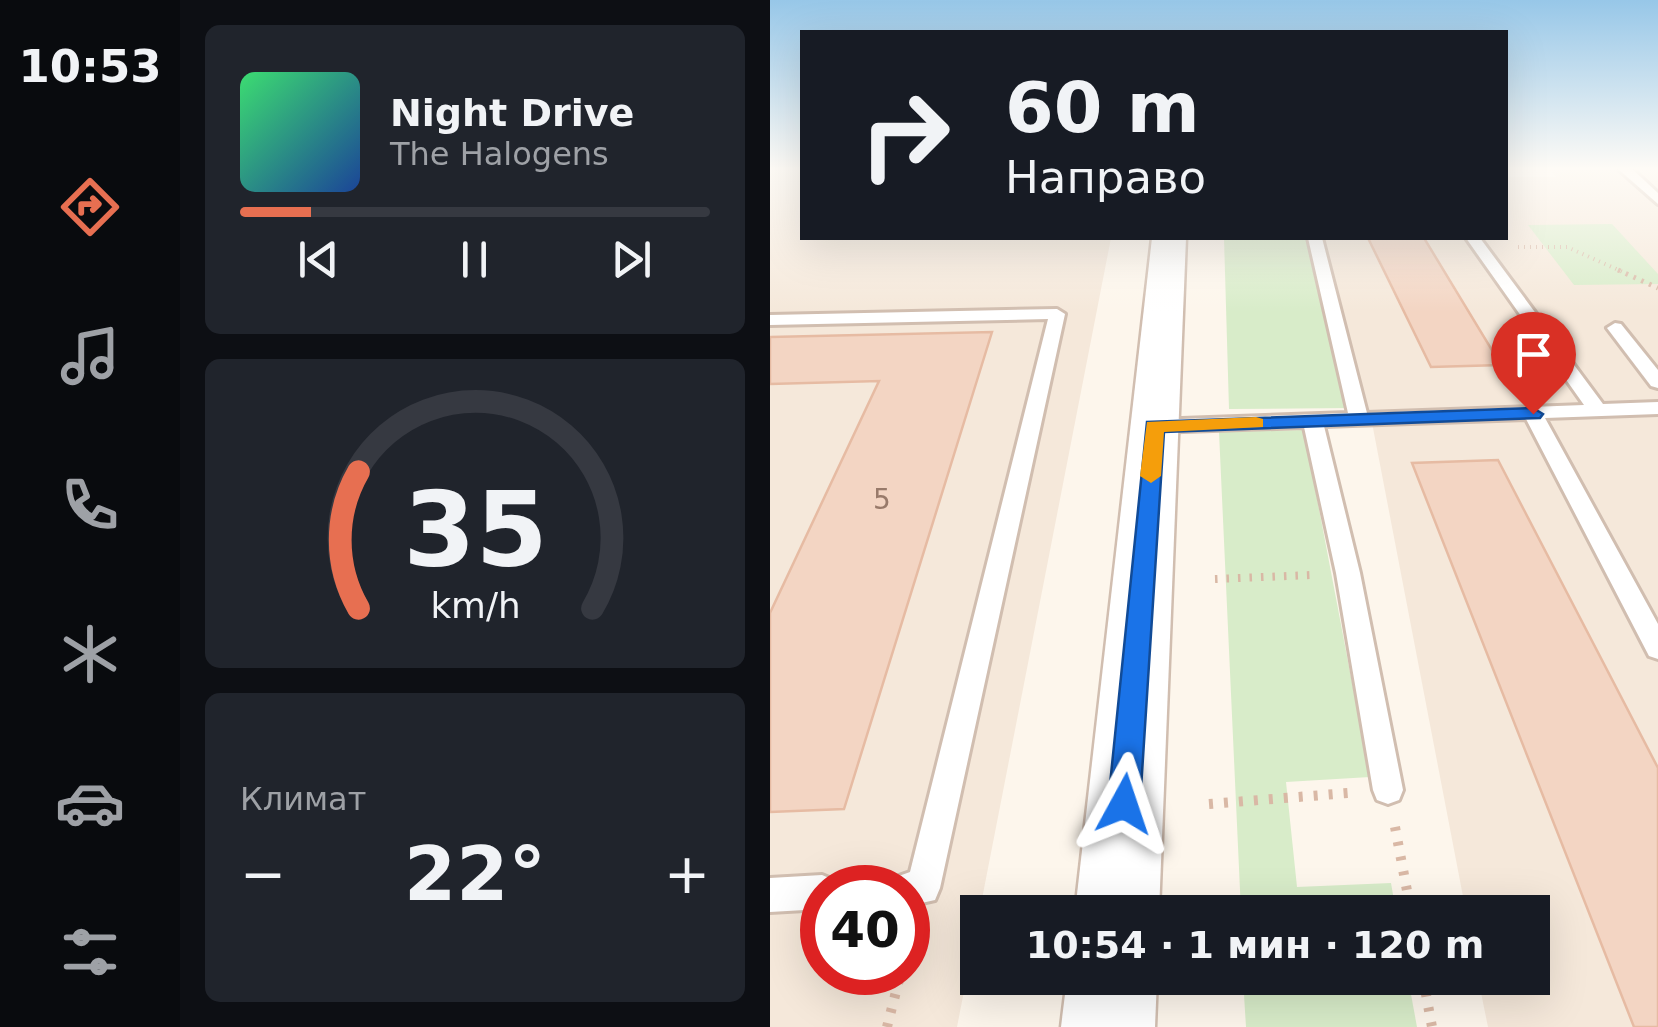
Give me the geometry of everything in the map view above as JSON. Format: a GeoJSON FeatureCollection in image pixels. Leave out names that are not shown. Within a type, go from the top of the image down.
{"type":"FeatureCollection","features":[{"type":"Feature","properties":{"kind":"street"},"geometry":{"type":"LineString","coordinates":[[1118,895],[1169,240]]}},
{"type":"Feature","properties":{"kind":"street"},"geometry":{"type":"LineString","coordinates":[[1108,1027],[1111,995]]}},
{"type":"Feature","properties":{"kind":"lane"},"geometry":{"type":"LineString","coordinates":[[1316,240],[1358,419]]}},
{"type":"Feature","properties":{"kind":"lane"},"geometry":{"type":"LineString","coordinates":[[1477,242],[1598,411]]}},
{"type":"Feature","properties":{"kind":"lane"},"geometry":{"type":"LineString","coordinates":[[770,320],[1056,314],[929,865]]}},
{"type":"Feature","properties":{"kind":"lane"},"geometry":{"type":"LineString","coordinates":[[1615,328],[1658,382]]}},
{"type":"Feature","properties":{"kind":"lane"},"geometry":{"type":"LineString","coordinates":[[1154,426],[1658,408]]}},
{"type":"Feature","properties":{"kind":"lane"},"geometry":{"type":"LineString","coordinates":[[1533,414],[1658,648]]}},
{"type":"Feature","properties":{"kind":"lane"},"geometry":{"type":"LineString","coordinates":[[1313,421],[1348,573],[1388,790]]}},
{"type":"Feature","properties":{"kind":"lane"},"geometry":{"type":"LineString","coordinates":[[770,895],[800,893]]}},
{"type":"Feature","properties":{"kind":"path"},"geometry":{"type":"LineString","coordinates":[[1477,242],[1567,247],[1658,288]]}},
{"type":"Feature","properties":{"kind":"path"},"geometry":{"type":"LineString","coordinates":[[1215,578],[1348,573]]}},
{"type":"Feature","properties":{"kind":"path"},"geometry":{"type":"LineString","coordinates":[[1210,804],[1388,790],[1408,895]]}},
{"type":"Feature","properties":{"kind":"path"},"geometry":{"type":"LineString","coordinates":[[887,1027],[895,995]]}},
{"type":"Feature","properties":{"kind":"path"},"geometry":{"type":"LineString","coordinates":[[1425,995],[1432,1027]]}},
{"type":"Feature","properties":{"kind":"shaded area"},"geometry":{"type":"Polygon","coordinates":[[[770,216],[800,216],[800,240],[1111,240],[983,895],[960,895],[960,995],[963,995],[957,1027],[770,1027],[770,216]]]}},
{"type":"Feature","properties":{"kind":"shaded area"},"geometry":{"type":"Polygon","coordinates":[[[1508,216],[1658,216],[1658,1027],[1488,1027],[1481,995],[1550,995],[1550,895],[1463,895],[1373,428],[1321,240],[1508,240],[1508,216]]]}},
{"type":"Feature","properties":{"kind":"green space"},"geometry":{"type":"Polygon","coordinates":[[[1612,224],[1658,274],[1658,284],[1574,285],[1528,225],[1612,224]]]}},
{"type":"Feature","properties":{"kind":"green space"},"geometry":{"type":"Polygon","coordinates":[[[1224,240],[1313,240],[1352,408],[1229,409],[1224,240]]]}},
{"type":"Feature","properties":{"kind":"green space"},"geometry":{"type":"Polygon","coordinates":[[[1304,430],[1370,777],[1286,782],[1297,887],[1391,883],[1393,895],[1240,895],[1219,432],[1304,430]]]}},
{"type":"Feature","properties":{"kind":"green space"},"geometry":{"type":"Polygon","coordinates":[[[1244,995],[1411,995],[1417,1027],[1246,1027],[1244,995]]]}},
{"type":"Feature","properties":{"kind":"building"},"geometry":{"type":"Polygon","coordinates":[[[1369,240],[1425,240],[1501,365],[1431,367],[1369,240]]]}},
{"type":"Feature","properties":{"kind":"building"},"geometry":{"type":"Polygon","coordinates":[[[992,332],[844,809],[770,812],[770,613],[879,381],[770,384],[770,337],[992,332]]]}},
{"type":"Feature","properties":{"kind":"building"},"geometry":{"type":"Polygon","coordinates":[[[1498,460],[1658,768],[1658,1027],[1634,1027],[1412,463],[1498,460]]]}},
{"type":"Feature","properties":{"kind":"slow traffic"},"geometry":{"type":"LineString","coordinates":[[1151,476],[1154,426],[1256,423]]}},
{"type":"Feature","properties":{"kind":"route"},"geometry":{"type":"LineString","coordinates":[[1124,804],[1154,426],[1533,414]]}}]}
